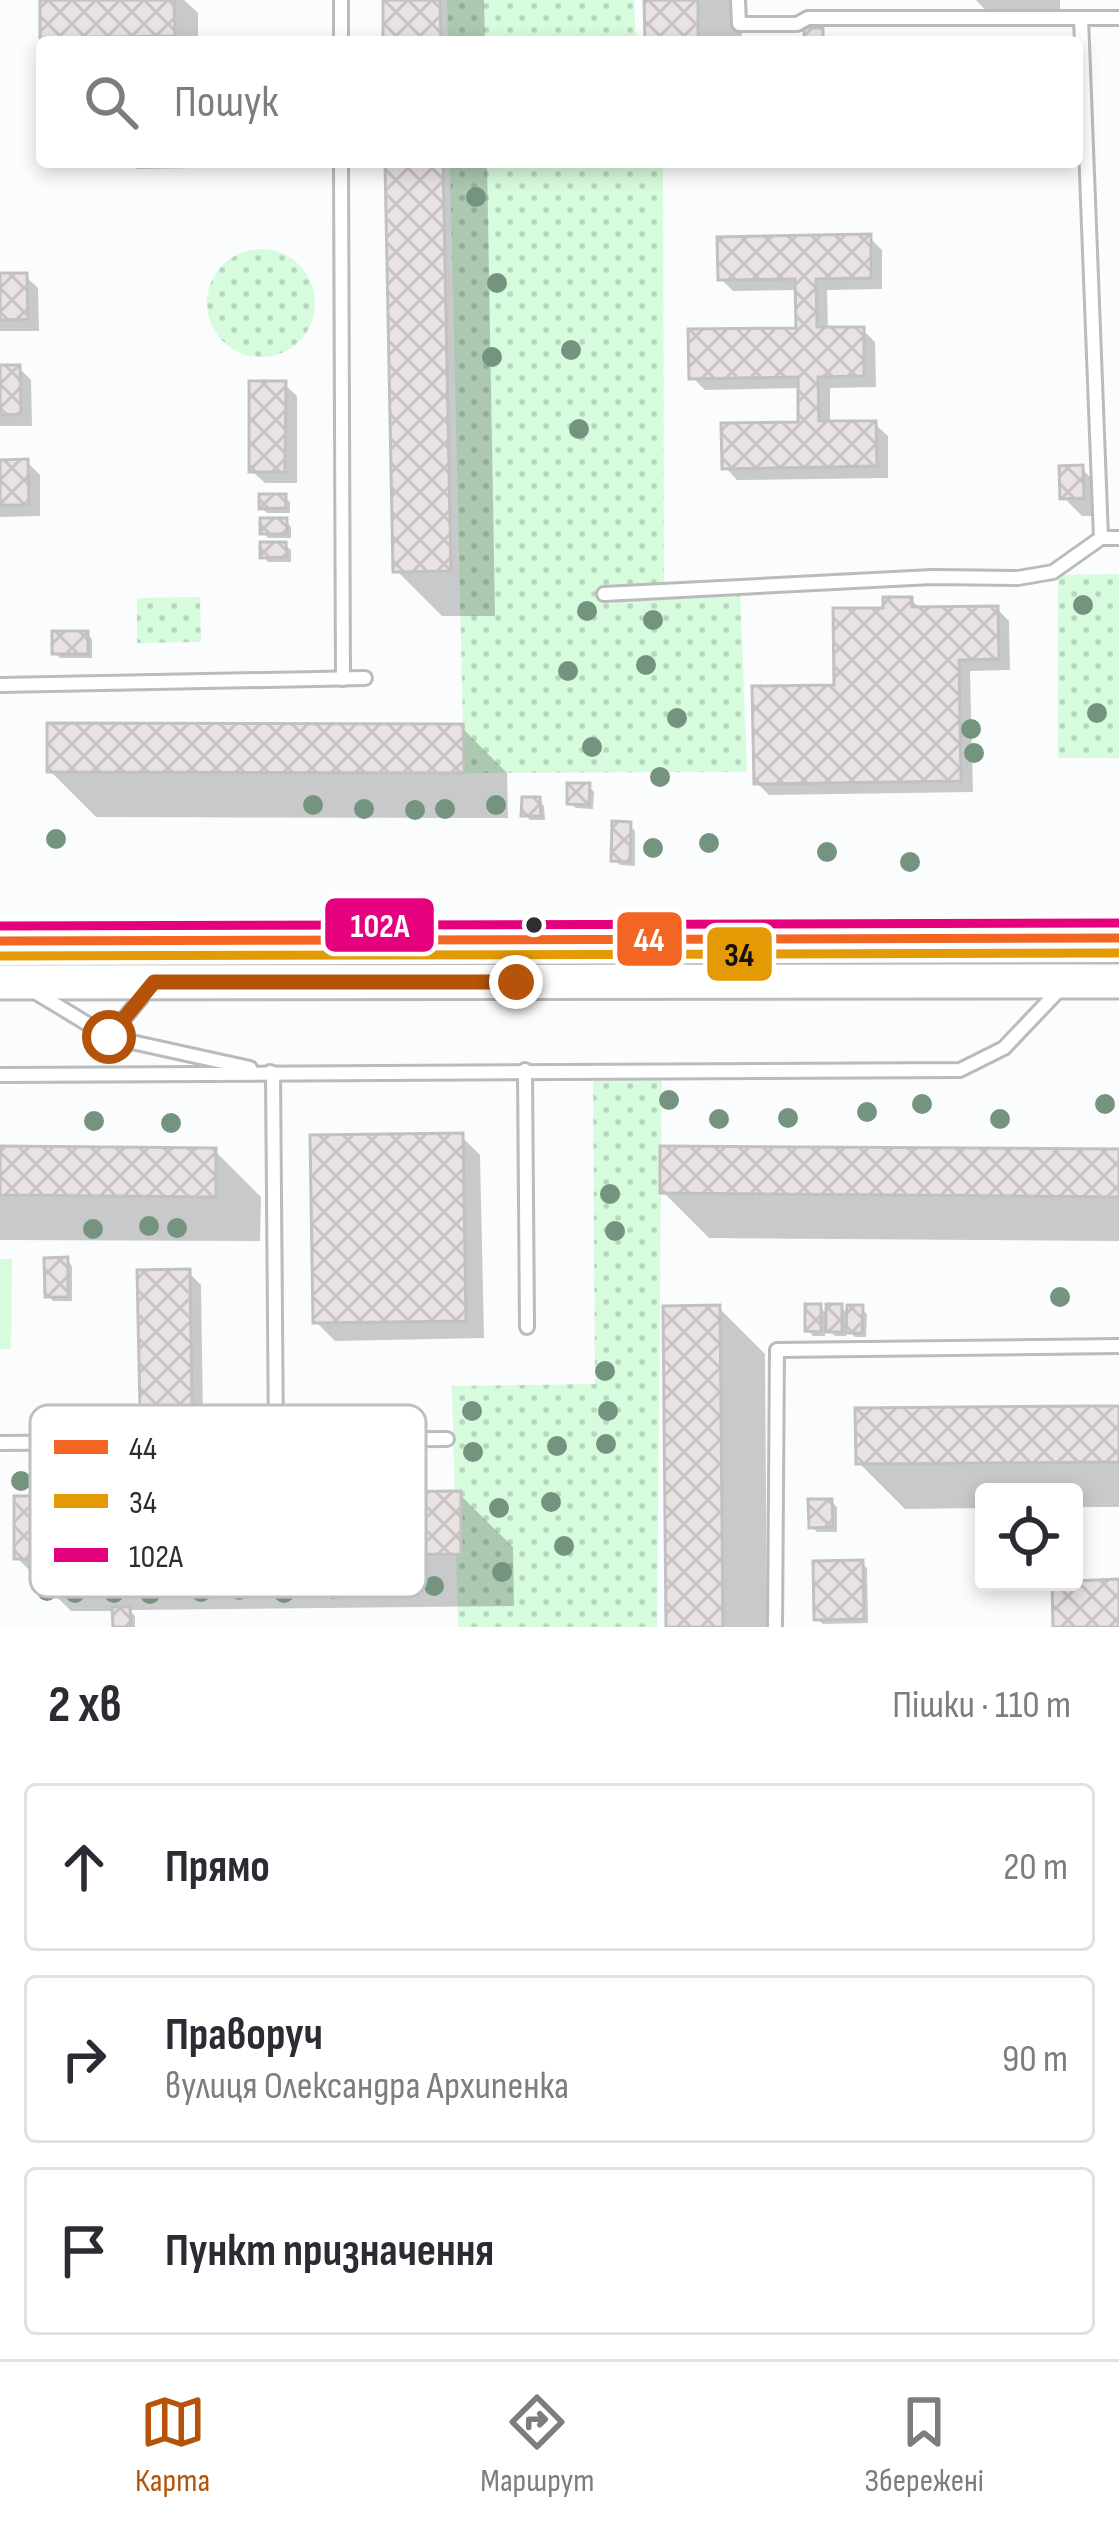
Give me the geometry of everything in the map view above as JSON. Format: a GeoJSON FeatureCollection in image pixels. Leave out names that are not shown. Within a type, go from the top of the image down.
{"type":"FeatureCollection","features":[{"type":"Feature","properties":{"kind":"main road"},"geometry":{"type":"LineString","coordinates":[[0,941],[1119,938]]}},
{"type":"Feature","properties":{"kind":"main road"},"geometry":{"type":"LineString","coordinates":[[10,982],[1119,981]]}},
{"type":"Feature","properties":{"kind":"lane"},"geometry":{"type":"LineString","coordinates":[[341,0],[341,36]]}},
{"type":"Feature","properties":{"kind":"lane"},"geometry":{"type":"LineString","coordinates":[[738,0],[739,24],[796,24],[808,18],[1119,18]]}},
{"type":"Feature","properties":{"kind":"lane"},"geometry":{"type":"LineString","coordinates":[[1081,18],[1082,36]]}},
{"type":"Feature","properties":{"kind":"lane"},"geometry":{"type":"LineString","coordinates":[[1083,70],[1101,538]]}},
{"type":"Feature","properties":{"kind":"lane"},"geometry":{"type":"LineString","coordinates":[[341,168],[343,679]]}},
{"type":"Feature","properties":{"kind":"lane"},"geometry":{"type":"LineString","coordinates":[[604,594],[908,578],[1018,578],[1053,572],[1101,538],[1119,538]]}},
{"type":"Feature","properties":{"kind":"lane"},"geometry":{"type":"LineString","coordinates":[[0,686],[365,678]]}},
{"type":"Feature","properties":{"kind":"lane"},"geometry":{"type":"LineString","coordinates":[[0,1075],[960,1070],[1004,1048],[1067,981]]}},
{"type":"Feature","properties":{"kind":"lane"},"geometry":{"type":"LineString","coordinates":[[10,982],[109,1037],[273,1073]]}},
{"type":"Feature","properties":{"kind":"lane"},"geometry":{"type":"LineString","coordinates":[[109,1037],[154,982]]}},
{"type":"Feature","properties":{"kind":"lane"},"geometry":{"type":"LineString","coordinates":[[525,1070],[527,1328]]}},
{"type":"Feature","properties":{"kind":"lane"},"geometry":{"type":"LineString","coordinates":[[273,1073],[276,1405]]}},
{"type":"Feature","properties":{"kind":"lane"},"geometry":{"type":"LineString","coordinates":[[775,1627],[777,1350],[1119,1346]]}},
{"type":"Feature","properties":{"kind":"lane"},"geometry":{"type":"LineString","coordinates":[[426,1439],[447,1439]]}},
{"type":"Feature","properties":{"kind":"lane"},"geometry":{"type":"LineString","coordinates":[[0,1443],[30,1443]]}},
{"type":"Feature","properties":{"kind":"green space"},"geometry":{"type":"Polygon","coordinates":[[[447,0],[634,0],[636,36],[448,36],[447,0]]]}},
{"type":"Feature","properties":{"kind":"green space"},"geometry":{"type":"Polygon","coordinates":[[[450,168],[663,168],[664,589],[740,585],[747,772],[464,773],[450,168]]]}},
{"type":"Feature","properties":{"kind":"green space"},"geometry":{"type":"Polygon","coordinates":[[[261,249],[282,253],[299,265],[311,282],[315,303],[311,324],[299,341],[282,353],[261,357],[240,353],[223,341],[211,324],[207,303],[211,282],[223,265],[240,253],[261,249]]]}},
{"type":"Feature","properties":{"kind":"green space"},"geometry":{"type":"Polygon","coordinates":[[[1119,574],[1119,758],[1058,758],[1058,575],[1119,574]]]}},
{"type":"Feature","properties":{"kind":"green space"},"geometry":{"type":"Polygon","coordinates":[[[200,597],[201,642],[137,643],[137,598],[200,597]]]}},
{"type":"Feature","properties":{"kind":"green space"},"geometry":{"type":"Polygon","coordinates":[[[593,1072],[662,1072],[657,1627],[458,1627],[452,1386],[595,1384],[593,1072]]]}},
{"type":"Feature","properties":{"kind":"green space"},"geometry":{"type":"Polygon","coordinates":[[[0,1259],[12,1259],[11,1349],[0,1349],[0,1259]]]}},
{"type":"Feature","properties":{"kind":"building"},"geometry":{"type":"Polygon","coordinates":[[[40,0],[174,0],[175,36],[40,36],[40,0]]]}},
{"type":"Feature","properties":{"kind":"building"},"geometry":{"type":"Polygon","coordinates":[[[383,0],[440,0],[441,36],[383,36],[383,0]]]}},
{"type":"Feature","properties":{"kind":"building"},"geometry":{"type":"Polygon","coordinates":[[[644,0],[698,0],[698,36],[645,36],[644,0]]]}},
{"type":"Feature","properties":{"kind":"building"},"geometry":{"type":"Polygon","coordinates":[[[804,28],[823,28],[823,36],[804,36],[804,28]]]}},
{"type":"Feature","properties":{"kind":"building"},"geometry":{"type":"Polygon","coordinates":[[[385,168],[443,168],[451,571],[393,572],[385,168]]]}},
{"type":"Feature","properties":{"kind":"building"},"geometry":{"type":"Polygon","coordinates":[[[871,234],[871,278],[816,279],[817,327],[864,327],[864,376],[818,377],[819,421],[876,421],[877,466],[722,469],[721,423],[798,422],[798,377],[689,379],[688,329],[796,328],[795,279],[718,280],[717,237],[871,234]]]}},
{"type":"Feature","properties":{"kind":"building"},"geometry":{"type":"Polygon","coordinates":[[[0,273],[27,273],[28,319],[0,320],[0,273]]]}},
{"type":"Feature","properties":{"kind":"building"},"geometry":{"type":"Polygon","coordinates":[[[0,365],[20,365],[21,414],[0,415],[0,365]]]}},
{"type":"Feature","properties":{"kind":"building"},"geometry":{"type":"Polygon","coordinates":[[[249,381],[286,381],[285,472],[249,472],[249,381]]]}},
{"type":"Feature","properties":{"kind":"building"},"geometry":{"type":"Polygon","coordinates":[[[28,459],[29,505],[0,505],[0,460],[28,459]]]}},
{"type":"Feature","properties":{"kind":"building"},"geometry":{"type":"Polygon","coordinates":[[[1083,465],[1084,498],[1060,499],[1059,466],[1083,465]]]}},
{"type":"Feature","properties":{"kind":"building"},"geometry":{"type":"Polygon","coordinates":[[[259,494],[286,494],[286,508],[259,509],[259,494]]]}},
{"type":"Feature","properties":{"kind":"building"},"geometry":{"type":"Polygon","coordinates":[[[260,518],[287,518],[287,534],[260,534],[260,518]]]}},
{"type":"Feature","properties":{"kind":"building"},"geometry":{"type":"Polygon","coordinates":[[[260,542],[286,542],[287,557],[260,558],[260,542]]]}},
{"type":"Feature","properties":{"kind":"building"},"geometry":{"type":"Polygon","coordinates":[[[883,597],[912,597],[912,607],[998,606],[999,659],[959,660],[961,781],[754,784],[752,686],[834,685],[833,608],[883,608],[883,597]]]}},
{"type":"Feature","properties":{"kind":"building"},"geometry":{"type":"Polygon","coordinates":[[[52,631],[88,631],[88,654],[52,654],[52,631]]]}},
{"type":"Feature","properties":{"kind":"building"},"geometry":{"type":"Polygon","coordinates":[[[47,723],[463,724],[464,773],[47,772],[47,723]]]}},
{"type":"Feature","properties":{"kind":"building"},"geometry":{"type":"Polygon","coordinates":[[[567,783],[590,783],[589,805],[567,804],[567,783]]]}},
{"type":"Feature","properties":{"kind":"building"},"geometry":{"type":"Polygon","coordinates":[[[522,797],[540,797],[541,816],[521,816],[522,797]]]}},
{"type":"Feature","properties":{"kind":"building"},"geometry":{"type":"Polygon","coordinates":[[[612,821],[631,822],[630,862],[611,861],[612,821]]]}},
{"type":"Feature","properties":{"kind":"building"},"geometry":{"type":"Polygon","coordinates":[[[463,1133],[466,1321],[313,1323],[310,1135],[463,1133]]]}},
{"type":"Feature","properties":{"kind":"building"},"geometry":{"type":"Polygon","coordinates":[[[0,1146],[216,1148],[216,1197],[0,1195],[0,1146]]]}},
{"type":"Feature","properties":{"kind":"building"},"geometry":{"type":"Polygon","coordinates":[[[660,1146],[1119,1149],[1119,1197],[660,1193],[660,1146]]]}},
{"type":"Feature","properties":{"kind":"building"},"geometry":{"type":"Polygon","coordinates":[[[68,1257],[68,1297],[45,1297],[44,1258],[68,1257]]]}},
{"type":"Feature","properties":{"kind":"building"},"geometry":{"type":"Polygon","coordinates":[[[190,1269],[192,1405],[140,1405],[137,1270],[190,1269]]]}},
{"type":"Feature","properties":{"kind":"building"},"geometry":{"type":"Polygon","coordinates":[[[805,1304],[821,1304],[821,1332],[805,1331],[805,1304]]]}},
{"type":"Feature","properties":{"kind":"building"},"geometry":{"type":"Polygon","coordinates":[[[826,1304],[842,1304],[842,1332],[826,1332],[826,1304]]]}},
{"type":"Feature","properties":{"kind":"building"},"geometry":{"type":"Polygon","coordinates":[[[720,1305],[723,1627],[666,1627],[663,1306],[720,1305]]]}},
{"type":"Feature","properties":{"kind":"building"},"geometry":{"type":"Polygon","coordinates":[[[847,1305],[863,1305],[862,1333],[846,1333],[847,1305]]]}},
{"type":"Feature","properties":{"kind":"building"},"geometry":{"type":"Polygon","coordinates":[[[1119,1406],[1119,1462],[856,1464],[855,1408],[1119,1406]]]}},
{"type":"Feature","properties":{"kind":"building"},"geometry":{"type":"Polygon","coordinates":[[[426,1491],[461,1491],[461,1554],[426,1554],[426,1491]]]}},
{"type":"Feature","properties":{"kind":"building"},"geometry":{"type":"Polygon","coordinates":[[[14,1496],[30,1496],[30,1559],[14,1559],[14,1496]]]}},
{"type":"Feature","properties":{"kind":"building"},"geometry":{"type":"Polygon","coordinates":[[[808,1499],[832,1499],[833,1527],[809,1528],[808,1499]]]}},
{"type":"Feature","properties":{"kind":"building"},"geometry":{"type":"Polygon","coordinates":[[[863,1560],[864,1619],[814,1620],[813,1561],[863,1560]]]}},
{"type":"Feature","properties":{"kind":"building"},"geometry":{"type":"Polygon","coordinates":[[[1119,1579],[1119,1627],[1053,1627],[1052,1591],[1083,1591],[1083,1581],[1119,1579]]]}},
{"type":"Feature","properties":{"kind":"building"},"geometry":{"type":"Polygon","coordinates":[[[112,1607],[130,1607],[131,1627],[113,1627],[112,1607]]]}},
{"type":"Feature","properties":{"kind":"transit line","name":"102А"},"geometry":{"type":"LineString","coordinates":[[0,926],[1119,923]]}},
{"type":"Feature","properties":{"kind":"transit line","name":"44"},"geometry":{"type":"LineString","coordinates":[[0,941],[1119,938]]}},
{"type":"Feature","properties":{"kind":"transit line","name":"34"},"geometry":{"type":"LineString","coordinates":[[0,956],[1119,953]]}},
{"type":"Feature","properties":{"kind":"route"},"geometry":{"type":"LineString","coordinates":[[109,1037],[154,982],[516,982]]}}]}
